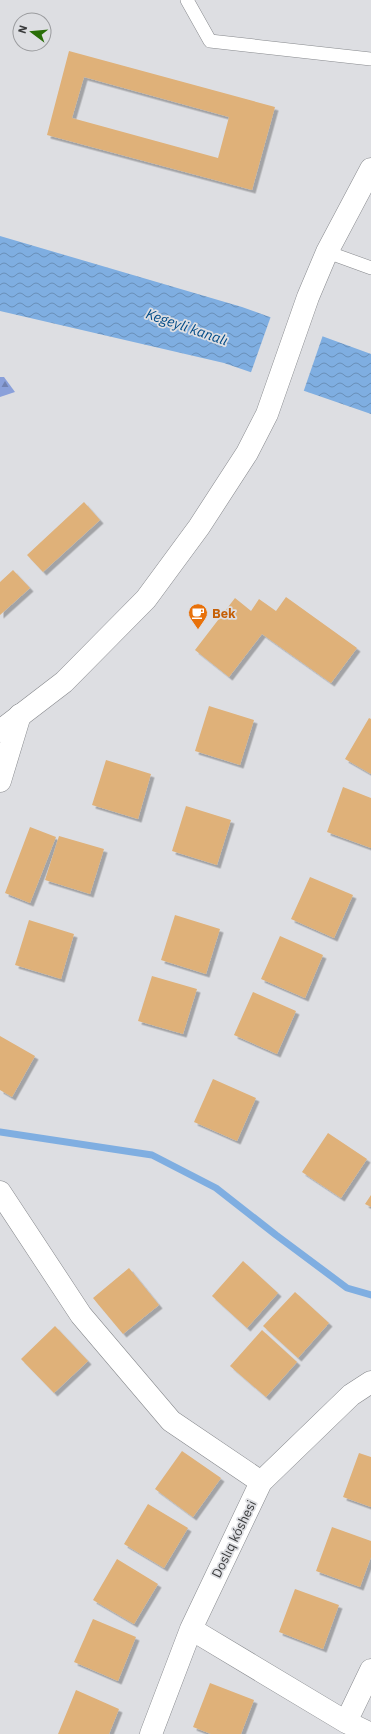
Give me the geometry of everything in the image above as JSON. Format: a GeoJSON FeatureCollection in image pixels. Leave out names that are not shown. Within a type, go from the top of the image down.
{"type":"FeatureCollection","features":[{"type":"Feature","properties":{"kind":"street"},"geometry":{"type":"LineString","coordinates":[[0,731],[64,682],[146,599],[199,527],[247,453],[267,414],[308,297],[327,252],[371,169]]}},
{"type":"Feature","properties":{"kind":"street"},"geometry":{"type":"LineString","coordinates":[[0,781],[20,715]]}},
{"type":"Feature","properties":{"kind":"street"},"geometry":{"type":"LineString","coordinates":[[0,1192],[81,1315],[170,1421],[261,1482]]}},
{"type":"Feature","properties":{"kind":"street","name":"Doslıq kóshesi"},"geometry":{"type":"LineString","coordinates":[[151,1734],[191,1629],[261,1482],[351,1395],[371,1382]]}},
{"type":"Feature","properties":{"kind":"street"},"geometry":{"type":"LineString","coordinates":[[191,1629],[346,1722],[371,1734]]}},
{"type":"Feature","properties":{"kind":"street"},"geometry":{"type":"LineString","coordinates":[[346,1722],[371,1670]]}},
{"type":"Feature","properties":{"kind":"lane"},"geometry":{"type":"LineString","coordinates":[[187,0],[210,41],[371,59]]}},
{"type":"Feature","properties":{"kind":"lane"},"geometry":{"type":"LineString","coordinates":[[327,252],[371,268]]}},
{"type":"Feature","properties":{"kind":"green space"},"geometry":{"type":"Polygon","coordinates":[[[0,377],[4,377],[15,392],[0,397],[0,377]]]}},
{"type":"Feature","properties":{"kind":"water","name":"Kegeyli kanalı"},"geometry":{"type":"Polygon","coordinates":[[[0,236],[242,307],[371,354],[371,414],[224,363],[0,311],[0,236]]]}},
{"type":"Feature","properties":{"kind":"pier"},"geometry":{"type":"Polygon","coordinates":[[[271,316],[323,335],[303,393],[250,375],[271,316]]]}},
{"type":"Feature","properties":{"kind":"building"},"geometry":{"type":"Polygon","coordinates":[[[69,51],[275,107],[252,190],[47,135],[69,51]],[[84,77],[72,118],[218,158],[229,117],[84,77]]]}},
{"type":"Feature","properties":{"kind":"building"},"geometry":{"type":"Polygon","coordinates":[[[84,502],[100,520],[43,572],[27,555],[84,502]]]}},
{"type":"Feature","properties":{"kind":"building"},"geometry":{"type":"Polygon","coordinates":[[[13,570],[30,588],[0,615],[0,582],[13,570]]]}},
{"type":"Feature","properties":{"kind":"building"},"geometry":{"type":"Polygon","coordinates":[[[286,597],[357,648],[331,683],[262,634],[229,677],[195,650],[235,598],[251,611],[259,599],[276,611],[286,597]]]}},
{"type":"Feature","properties":{"kind":"building"},"geometry":{"type":"Polygon","coordinates":[[[209,706],[254,720],[240,765],[195,751],[209,706]]]}},
{"type":"Feature","properties":{"kind":"building"},"geometry":{"type":"Polygon","coordinates":[[[369,718],[371,719],[371,774],[345,759],[369,718]]]}},
{"type":"Feature","properties":{"kind":"building"},"geometry":{"type":"Polygon","coordinates":[[[106,760],[151,774],[138,819],[92,805],[106,760]]]}},
{"type":"Feature","properties":{"kind":"building"},"geometry":{"type":"Polygon","coordinates":[[[343,787],[371,798],[371,848],[327,832],[343,787]]]}},
{"type":"Feature","properties":{"kind":"building"},"geometry":{"type":"Polygon","coordinates":[[[186,806],[231,820],[217,865],[172,851],[186,806]]]}},
{"type":"Feature","properties":{"kind":"building"},"geometry":{"type":"Polygon","coordinates":[[[30,827],[56,837],[30,903],[5,893],[30,827]]]}},
{"type":"Feature","properties":{"kind":"building"},"geometry":{"type":"Polygon","coordinates":[[[59,836],[104,849],[90,894],[45,880],[59,836]]]}},
{"type":"Feature","properties":{"kind":"building"},"geometry":{"type":"Polygon","coordinates":[[[310,877],[353,895],[334,938],[291,919],[310,877]]]}},
{"type":"Feature","properties":{"kind":"building"},"geometry":{"type":"Polygon","coordinates":[[[175,915],[220,929],[206,974],[161,960],[175,915]]]}},
{"type":"Feature","properties":{"kind":"building"},"geometry":{"type":"Polygon","coordinates":[[[29,920],[74,934],[61,979],[15,965],[29,920]]]}},
{"type":"Feature","properties":{"kind":"building"},"geometry":{"type":"Polygon","coordinates":[[[280,936],[323,955],[305,998],[261,979],[280,936]]]}},
{"type":"Feature","properties":{"kind":"building"},"geometry":{"type":"Polygon","coordinates":[[[152,976],[197,989],[183,1034],[138,1021],[152,976]]]}},
{"type":"Feature","properties":{"kind":"building"},"geometry":{"type":"Polygon","coordinates":[[[253,992],[296,1011],[277,1054],[234,1035],[253,992]]]}},
{"type":"Feature","properties":{"kind":"building"},"geometry":{"type":"Polygon","coordinates":[[[0,1036],[35,1056],[12,1097],[0,1090],[0,1036]]]}},
{"type":"Feature","properties":{"kind":"building"},"geometry":{"type":"Polygon","coordinates":[[[213,1079],[256,1098],[237,1141],[194,1122],[213,1079]]]}},
{"type":"Feature","properties":{"kind":"building"},"geometry":{"type":"Polygon","coordinates":[[[328,1133],[367,1159],[341,1198],[302,1172],[328,1133]]]}},
{"type":"Feature","properties":{"kind":"building"},"geometry":{"type":"Polygon","coordinates":[[[371,1195],[371,1207],[365,1204],[371,1195]]]}},
{"type":"Feature","properties":{"kind":"building"},"geometry":{"type":"Polygon","coordinates":[[[243,1261],[278,1293],[247,1328],[212,1296],[243,1261]]]}},
{"type":"Feature","properties":{"kind":"building"},"geometry":{"type":"Polygon","coordinates":[[[129,1268],[159,1305],[123,1334],[93,1298],[129,1268]]]}},
{"type":"Feature","properties":{"kind":"building"},"geometry":{"type":"Polygon","coordinates":[[[295,1292],[329,1323],[298,1358],[263,1326],[295,1292]]]}},
{"type":"Feature","properties":{"kind":"building"},"geometry":{"type":"Polygon","coordinates":[[[55,1326],[88,1361],[54,1393],[21,1359],[55,1326]]]}},
{"type":"Feature","properties":{"kind":"building"},"geometry":{"type":"Polygon","coordinates":[[[262,1330],[297,1362],[266,1397],[230,1366],[262,1330]]]}},
{"type":"Feature","properties":{"kind":"building"},"geometry":{"type":"Polygon","coordinates":[[[182,1451],[221,1478],[193,1517],[155,1489],[182,1451]]]}},
{"type":"Feature","properties":{"kind":"building"},"geometry":{"type":"Polygon","coordinates":[[[359,1453],[371,1457],[371,1507],[343,1497],[359,1453]]]}},
{"type":"Feature","properties":{"kind":"building"},"geometry":{"type":"Polygon","coordinates":[[[148,1504],[188,1528],[164,1568],[124,1544],[148,1504]]]}},
{"type":"Feature","properties":{"kind":"building"},"geometry":{"type":"Polygon","coordinates":[[[332,1527],[371,1541],[371,1557],[360,1587],[316,1571],[332,1527]]]}},
{"type":"Feature","properties":{"kind":"building"},"geometry":{"type":"Polygon","coordinates":[[[117,1559],[158,1584],[134,1624],[93,1600],[117,1559]]]}},
{"type":"Feature","properties":{"kind":"building"},"geometry":{"type":"Polygon","coordinates":[[[295,1589],[339,1605],[323,1649],[279,1632],[295,1589]]]}},
{"type":"Feature","properties":{"kind":"building"},"geometry":{"type":"Polygon","coordinates":[[[93,1619],[136,1637],[118,1681],[74,1662],[93,1619]]]}},
{"type":"Feature","properties":{"kind":"building"},"geometry":{"type":"Polygon","coordinates":[[[210,1683],[254,1700],[241,1734],[211,1734],[193,1727],[210,1683]]]}},
{"type":"Feature","properties":{"kind":"building"},"geometry":{"type":"Polygon","coordinates":[[[76,1690],[119,1709],[109,1734],[58,1734],[76,1690]]]}},
{"type":"Feature","properties":{"kind":"waterway"},"geometry":{"type":"LineString","coordinates":[[0,1132],[152,1155],[216,1188],[347,1288],[371,1295]]}},
{"type":"Feature","properties":{"kind":"place","name":"Bek"},"geometry":{"type":"Point","coordinates":[198,630]}}]}
